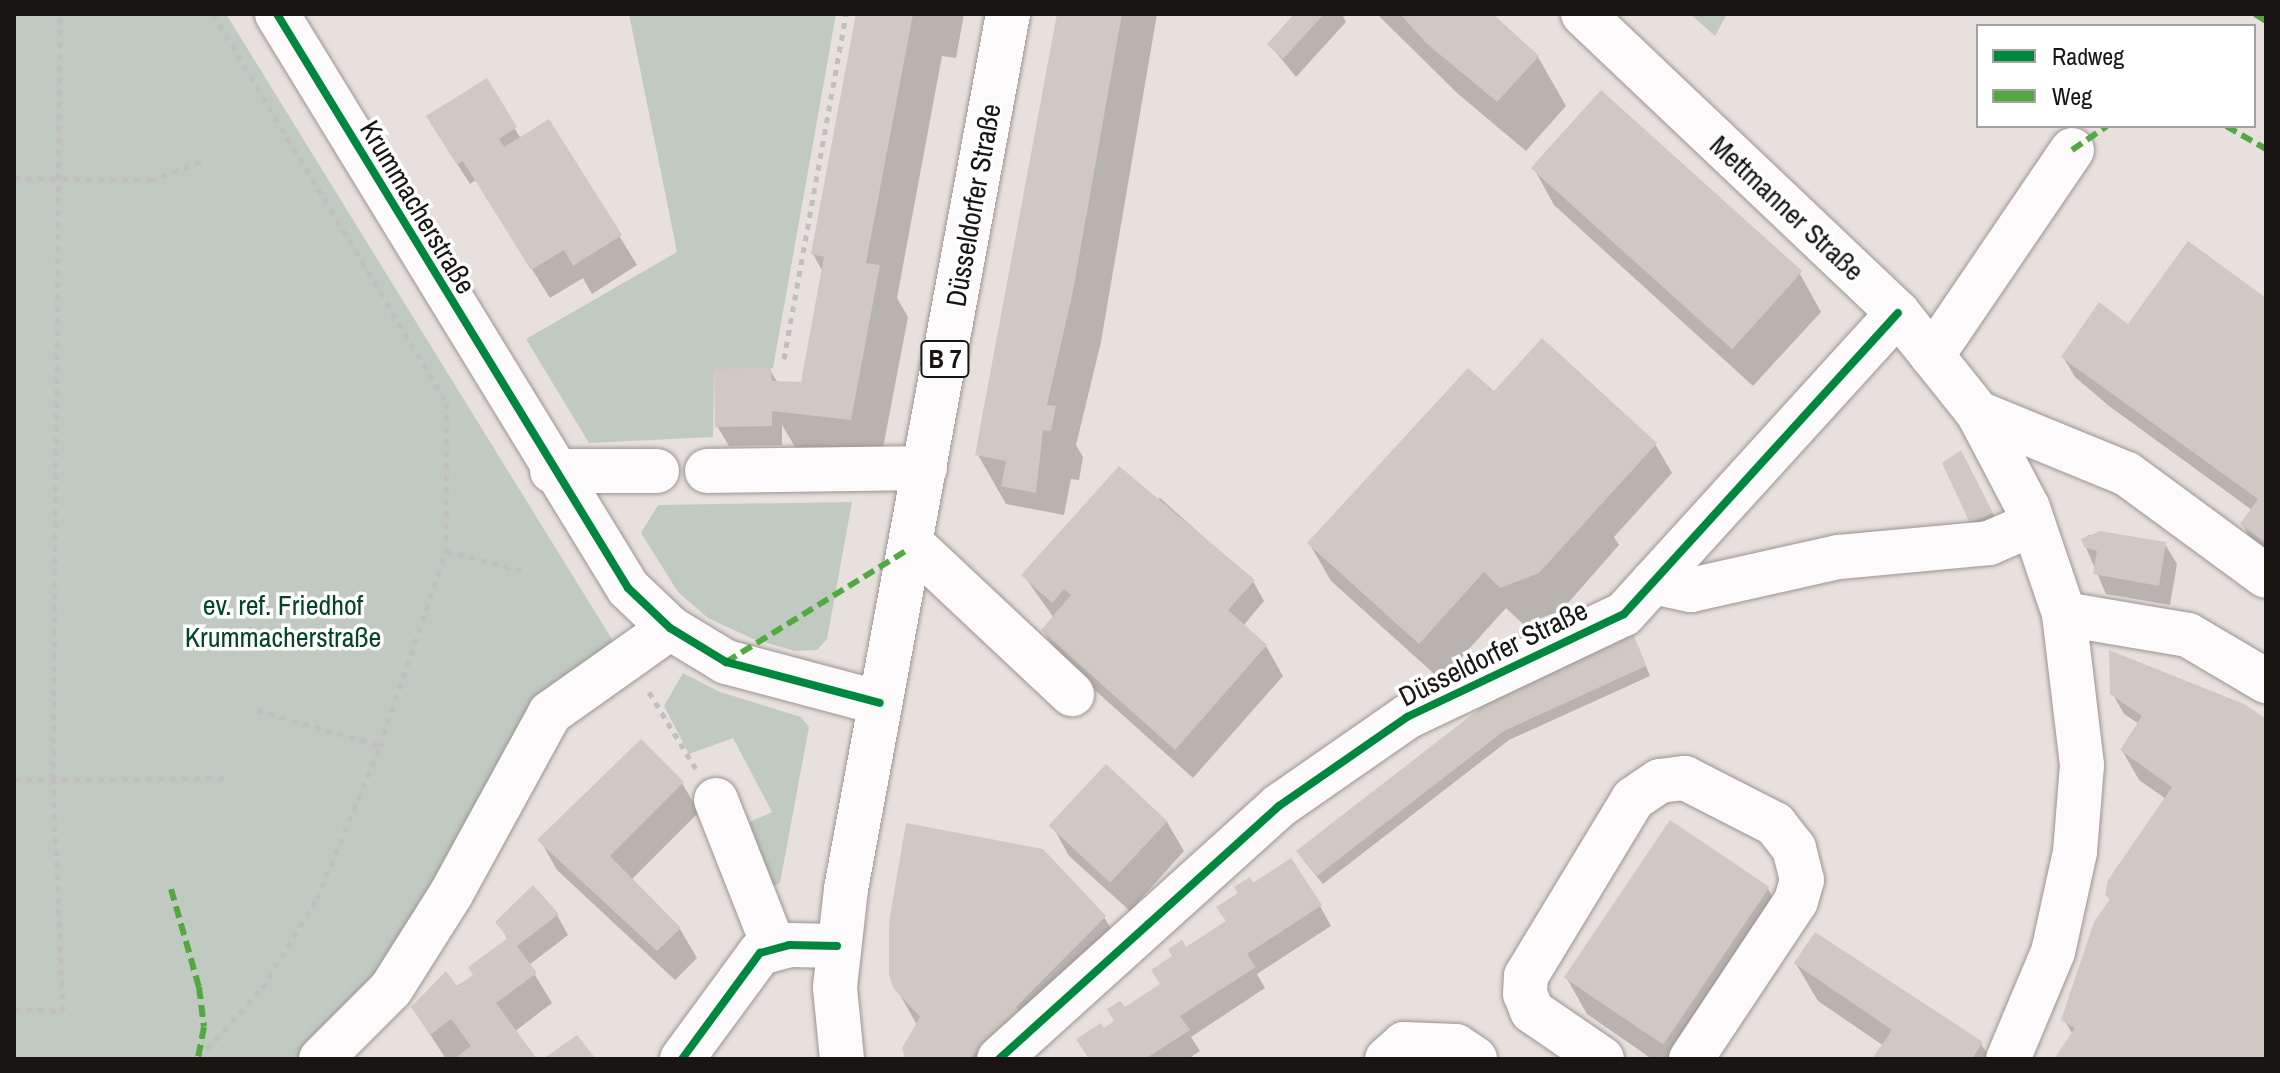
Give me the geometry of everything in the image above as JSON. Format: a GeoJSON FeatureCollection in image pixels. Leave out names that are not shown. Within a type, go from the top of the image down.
{"type":"FeatureCollection","features":[{"type":"Feature","properties":{"kind":"street","name":"Krummacherstraße"},"geometry":{"type":"LineString","coordinates":[[277,14],[614,569],[670,628],[726,662],[880,703]]}},
{"type":"Feature","properties":{"kind":"street","name":"Düsseldorfer Straße"},"geometry":{"type":"LineString","coordinates":[[842,1059],[837,946],[1008,14]]}},
{"type":"Feature","properties":{"kind":"street","name":"Mettmanner Straße"},"geometry":{"type":"LineString","coordinates":[[1583,14],[1898,313],[1978,413],[2030,516],[2064,614],[2082,765],[2075,852],[2053,952],[2008,1059]]}},
{"type":"Feature","properties":{"kind":"street"},"geometry":{"type":"LineString","coordinates":[[1932,356],[2072,150]]}},
{"type":"Feature","properties":{"kind":"street","name":"Düsseldorfer Straße"},"geometry":{"type":"LineString","coordinates":[[999,1059],[1279,806],[1407,717],[1624,614],[1898,313]]}},
{"type":"Feature","properties":{"kind":"street"},"geometry":{"type":"LineString","coordinates":[[1978,413],[2127,474],[2266,576]]}},
{"type":"Feature","properties":{"kind":"street"},"geometry":{"type":"LineString","coordinates":[[707,471],[925,468]]}},
{"type":"Feature","properties":{"kind":"street"},"geometry":{"type":"LineString","coordinates":[[552,471],[657,471]]}},
{"type":"Feature","properties":{"kind":"street"},"geometry":{"type":"LineString","coordinates":[[1653,582],[1691,590],[1839,557],[1989,543],[2030,516]]}},
{"type":"Feature","properties":{"kind":"street"},"geometry":{"type":"LineString","coordinates":[[911,543],[1072,694]]}},
{"type":"Feature","properties":{"kind":"street"},"geometry":{"type":"LineString","coordinates":[[2064,614],[2188,635],[2266,681]]}},
{"type":"Feature","properties":{"kind":"street"},"geometry":{"type":"LineString","coordinates":[[321,1059],[391,989],[459,880],[550,713],[670,628]]}},
{"type":"Feature","properties":{"kind":"street"},"geometry":{"type":"LineString","coordinates":[[1602,1059],[1532,1011],[1526,976],[1633,799],[1660,781],[1685,778],[1775,824],[1794,848],[1802,880],[1796,901],[1691,1059]]}},
{"type":"Feature","properties":{"kind":"street"},"geometry":{"type":"LineString","coordinates":[[716,800],[774,947]]}},
{"type":"Feature","properties":{"kind":"street"},"geometry":{"type":"LineString","coordinates":[[701,1047],[753,959],[774,947],[837,946]]}},
{"type":"Feature","properties":{"kind":"street"},"geometry":{"type":"LineString","coordinates":[[1387,1059],[1404,1044],[1456,1046],[1475,1059]]}},
{"type":"Feature","properties":{"kind":"path"},"geometry":{"type":"LineString","coordinates":[[14,1009],[63,1011],[53,779],[56,177],[60,14]]}},
{"type":"Feature","properties":{"kind":"path"},"geometry":{"type":"LineString","coordinates":[[199,1058],[262,988],[317,899],[380,746],[446,551],[447,403],[213,14]]}},
{"type":"Feature","properties":{"kind":"path"},"geometry":{"type":"LineString","coordinates":[[784,359],[846,14]]}},
{"type":"Feature","properties":{"kind":"path"},"geometry":{"type":"LineString","coordinates":[[14,178],[150,180],[203,161]]}},
{"type":"Feature","properties":{"kind":"path"},"geometry":{"type":"LineString","coordinates":[[446,551],[527,572]]}},
{"type":"Feature","properties":{"kind":"path"},"geometry":{"type":"LineString","coordinates":[[629,659],[716,800]]}},
{"type":"Feature","properties":{"kind":"path"},"geometry":{"type":"LineString","coordinates":[[257,710],[380,746]]}},
{"type":"Feature","properties":{"kind":"path"},"geometry":{"type":"LineString","coordinates":[[14,780],[230,778]]}},
{"type":"Feature","properties":{"kind":"green space","name":"ev. ref. Friedhof Krummacherstraße"},"geometry":{"type":"Polygon","coordinates":[[[14,14],[226,14],[621,654],[580,679],[384,979],[302,1059],[14,1059],[14,14]]]}},
{"type":"Feature","properties":{"kind":"green space"},"geometry":{"type":"Polygon","coordinates":[[[629,14],[836,14],[773,368],[714,370],[713,437],[589,443],[526,339],[677,252],[629,14]]]}},
{"type":"Feature","properties":{"kind":"green space"},"geometry":{"type":"Polygon","coordinates":[[[1690,14],[1727,14],[1715,36],[1690,14]]]}},
{"type":"Feature","properties":{"kind":"green space"},"geometry":{"type":"Polygon","coordinates":[[[852,502],[827,639],[817,650],[795,651],[753,639],[708,618],[678,592],[641,533],[658,505],[852,502]]]}},
{"type":"Feature","properties":{"kind":"green space"},"geometry":{"type":"Polygon","coordinates":[[[683,673],[720,692],[801,717],[809,727],[780,883],[769,888],[745,824],[772,812],[733,738],[689,754],[664,706],[683,673]]]}},
{"type":"Feature","properties":{"kind":"building"},"geometry":{"type":"Polygon","coordinates":[[[856,14],[913,14],[866,263],[880,265],[851,420],[772,411],[772,426],[715,427],[714,369],[771,368],[772,381],[801,382],[824,257],[811,254],[856,14]]]}},
{"type":"Feature","properties":{"kind":"building"},"geometry":{"type":"Polygon","coordinates":[[[1057,14],[1122,14],[1073,291],[1047,405],[1056,406],[1051,431],[1043,430],[1036,493],[1001,486],[1006,461],[975,455],[1057,14]]]}},
{"type":"Feature","properties":{"kind":"building"},"geometry":{"type":"Polygon","coordinates":[[[1294,14],[1324,14],[1283,59],[1267,44],[1294,14]]]}},
{"type":"Feature","properties":{"kind":"building"},"geometry":{"type":"Polygon","coordinates":[[[1400,14],[1493,14],[1539,56],[1497,102],[1426,43],[1400,14]]]}},
{"type":"Feature","properties":{"kind":"building"},"geometry":{"type":"Polygon","coordinates":[[[487,78],[517,127],[499,139],[504,147],[549,119],[622,235],[573,266],[564,250],[531,270],[463,161],[457,165],[426,116],[487,78]]]}},
{"type":"Feature","properties":{"kind":"building"},"geometry":{"type":"Polygon","coordinates":[[[1601,90],[1802,271],[1732,349],[1531,168],[1601,90]]]}},
{"type":"Feature","properties":{"kind":"building"},"geometry":{"type":"Polygon","coordinates":[[[2188,241],[2266,298],[2266,543],[2240,524],[2258,499],[2061,357],[2099,302],[2128,324],[2188,241]]]}},
{"type":"Feature","properties":{"kind":"building"},"geometry":{"type":"Polygon","coordinates":[[[1542,338],[1657,443],[1539,573],[1500,588],[1484,572],[1419,644],[1307,543],[1468,368],[1494,391],[1542,338]]]}},
{"type":"Feature","properties":{"kind":"building"},"geometry":{"type":"Polygon","coordinates":[[[1961,450],[1993,513],[1970,523],[1942,463],[1961,450]]]}},
{"type":"Feature","properties":{"kind":"building"},"geometry":{"type":"Polygon","coordinates":[[[1119,466],[1255,580],[1228,610],[1267,645],[1175,750],[1041,630],[1071,595],[1064,589],[1052,603],[1021,575],[1119,466]]]}},
{"type":"Feature","properties":{"kind":"building"},"geometry":{"type":"Polygon","coordinates":[[[2100,531],[2166,542],[2159,586],[2093,574],[2097,551],[2084,547],[2081,539],[2100,531]]]}},
{"type":"Feature","properties":{"kind":"building"},"geometry":{"type":"Polygon","coordinates":[[[1633,634],[1646,666],[1504,731],[1317,876],[1296,851],[1487,703],[1633,634]]]}},
{"type":"Feature","properties":{"kind":"building"},"geometry":{"type":"Polygon","coordinates":[[[2109,650],[2244,704],[2266,719],[2266,1059],[2054,1059],[2075,1028],[2061,1020],[2094,922],[2110,899],[2105,895],[2108,880],[2172,787],[2120,750],[2142,716],[2110,694],[2109,650]]]}},
{"type":"Feature","properties":{"kind":"building"},"geometry":{"type":"Polygon","coordinates":[[[641,739],[684,782],[610,856],[681,928],[657,951],[537,840],[641,739]]]}},
{"type":"Feature","properties":{"kind":"building"},"geometry":{"type":"Polygon","coordinates":[[[1106,764],[1167,821],[1110,883],[1049,825],[1106,764]]]}},
{"type":"Feature","properties":{"kind":"building"},"geometry":{"type":"Polygon","coordinates":[[[1670,820],[1769,887],[1663,1045],[1564,978],[1670,820]]]}},
{"type":"Feature","properties":{"kind":"building"},"geometry":{"type":"Polygon","coordinates":[[[906,823],[1043,849],[1106,916],[1016,1007],[1020,1012],[969,1059],[905,1059],[902,1048],[920,1017],[894,989],[889,975],[889,922],[906,823]]]}},
{"type":"Feature","properties":{"kind":"building"},"geometry":{"type":"Polygon","coordinates":[[[1291,858],[1322,905],[1247,954],[1256,967],[1180,1016],[1190,1030],[1145,1059],[1089,1059],[1076,1039],[1101,1023],[1104,1028],[1114,1021],[1107,1009],[1120,1001],[1125,1007],[1160,984],[1151,970],[1172,956],[1168,949],[1182,940],[1186,947],[1226,921],[1216,907],[1238,893],[1234,887],[1250,877],[1253,883],[1291,858]]]}},
{"type":"Feature","properties":{"kind":"building"},"geometry":{"type":"Polygon","coordinates":[[[533,885],[559,914],[517,946],[537,973],[496,1003],[537,1059],[454,1059],[471,1046],[451,1019],[430,1035],[411,1007],[446,971],[457,986],[473,975],[468,967],[508,938],[495,922],[533,885]]]}},
{"type":"Feature","properties":{"kind":"building"},"geometry":{"type":"Polygon","coordinates":[[[1815,932],[1983,1042],[1972,1059],[1872,1059],[1892,1030],[1794,963],[1815,932]]]}},
{"type":"Feature","properties":{"kind":"building"},"geometry":{"type":"Polygon","coordinates":[[[577,1035],[596,1059],[543,1059],[577,1035]]]}},
{"type":"Feature","properties":{"kind":"marked path"},"geometry":{"type":"LineString","coordinates":[[2255,14],[2266,21]]}},
{"type":"Feature","properties":{"kind":"marked path"},"geometry":{"type":"LineString","coordinates":[[2072,150],[2104,128]]}},
{"type":"Feature","properties":{"kind":"marked path"},"geometry":{"type":"LineString","coordinates":[[2229,128],[2266,149]]}},
{"type":"Feature","properties":{"kind":"marked path"},"geometry":{"type":"LineString","coordinates":[[726,662],[909,549]]}},
{"type":"Feature","properties":{"kind":"marked path"},"geometry":{"type":"LineString","coordinates":[[171,889],[199,987],[204,1027],[198,1059]]}},
{"type":"Feature","properties":{"kind":"cycle path"},"geometry":{"type":"LineString","coordinates":[[277,14],[628,588],[670,628],[726,662],[880,703]]}},
{"type":"Feature","properties":{"kind":"cycle path"},"geometry":{"type":"LineString","coordinates":[[999,1059],[1279,806],[1407,717],[1624,614],[1898,313]]}},
{"type":"Feature","properties":{"kind":"cycle path"},"geometry":{"type":"LineString","coordinates":[[682,1059],[760,953],[789,945],[837,946]]}}]}
